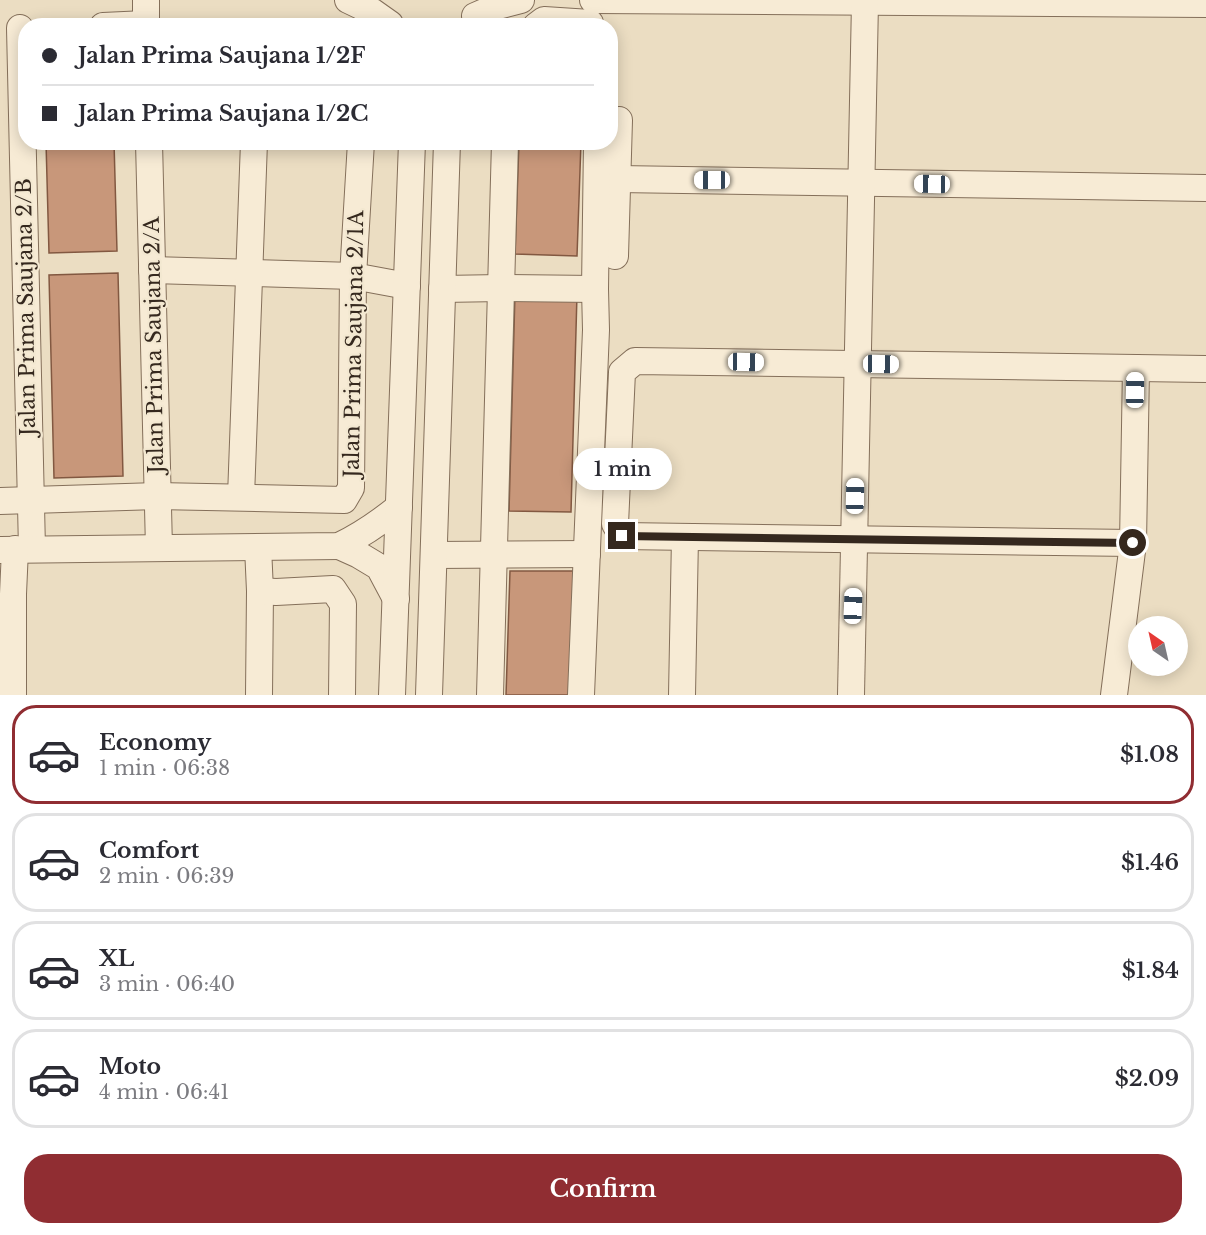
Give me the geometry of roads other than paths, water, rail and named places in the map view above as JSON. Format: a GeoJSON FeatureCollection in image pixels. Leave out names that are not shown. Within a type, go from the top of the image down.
{"type":"FeatureCollection","features":[{"type":"Feature","properties":{"kind":"street"},"geometry":{"type":"LineString","coordinates":[[348,0],[381,18]]}},
{"type":"Feature","properties":{"kind":"street"},"geometry":{"type":"LineString","coordinates":[[380,0],[386,18]]}},
{"type":"Feature","properties":{"kind":"street"},"geometry":{"type":"LineString","coordinates":[[475,14],[522,0]]}},
{"type":"Feature","properties":{"kind":"street"},"geometry":{"type":"LineString","coordinates":[[851,695],[865,2]]}},
{"type":"Feature","properties":{"kind":"street"},"geometry":{"type":"LineString","coordinates":[[556,18],[592,12],[865,2],[1206,4]]}},
{"type":"Feature","properties":{"kind":"street","name":"Jalan Prima Saujana 2/B"},"geometry":{"type":"LineString","coordinates":[[15,28],[18,116]]}},
{"type":"Feature","properties":{"kind":"street"},"geometry":{"type":"LineString","coordinates":[[615,256],[619,120]]}},
{"type":"Feature","properties":{"kind":"street","name":"Jalan Prima Saujana 2/B"},"geometry":{"type":"LineString","coordinates":[[13,695],[6,595],[16,549],[31,500],[19,150]]}},
{"type":"Feature","properties":{"kind":"street","name":"Jalan Prima Saujana 2/A"},"geometry":{"type":"LineString","coordinates":[[149,150],[159,548]]}},
{"type":"Feature","properties":{"kind":"street"},"geometry":{"type":"LineString","coordinates":[[241,497],[254,150]]}},
{"type":"Feature","properties":{"kind":"street","name":"Jalan Prima Saujana 2/1A"},"geometry":{"type":"LineString","coordinates":[[0,501],[158,496],[344,500],[351,488],[354,276],[361,150]]}},
{"type":"Feature","properties":{"kind":"street"},"geometry":{"type":"LineString","coordinates":[[392,695],[412,150]]}},
{"type":"Feature","properties":{"kind":"street"},"geometry":{"type":"LineString","coordinates":[[429,695],[447,150]]}},
{"type":"Feature","properties":{"kind":"street"},"geometry":{"type":"LineString","coordinates":[[490,695],[505,150]]}},
{"type":"Feature","properties":{"kind":"street"},"geometry":{"type":"LineString","coordinates":[[581,695],[596,330],[597,150]]}},
{"type":"Feature","properties":{"kind":"street"},"geometry":{"type":"LineString","coordinates":[[618,179],[1206,188]]}},
{"type":"Feature","properties":{"kind":"street"},"geometry":{"type":"LineString","coordinates":[[152,270],[354,276],[407,286]]}},
{"type":"Feature","properties":{"kind":"street"},"geometry":{"type":"LineString","coordinates":[[442,289],[595,290]]}},
{"type":"Feature","properties":{"kind":"street"},"geometry":{"type":"LineString","coordinates":[[1133,543],[622,536],[615,524],[621,372],[634,361],[1206,369]]}},
{"type":"Feature","properties":{"kind":"street"},"geometry":{"type":"LineString","coordinates":[[1114,695],[1133,543],[1136,368]]}},
{"type":"Feature","properties":{"kind":"street"},"geometry":{"type":"LineString","coordinates":[[16,549],[339,546],[361,536],[399,507]]}},
{"type":"Feature","properties":{"kind":"street"},"geometry":{"type":"LineString","coordinates":[[682,695],[685,537]]}},
{"type":"Feature","properties":{"kind":"street"},"geometry":{"type":"LineString","coordinates":[[339,546],[379,567],[396,599]]}},
{"type":"Feature","properties":{"kind":"street"},"geometry":{"type":"LineString","coordinates":[[259,695],[268,592],[265,547]]}},
{"type":"Feature","properties":{"kind":"street"},"geometry":{"type":"LineString","coordinates":[[434,555],[587,554]]}},
{"type":"Feature","properties":{"kind":"street"},"geometry":{"type":"LineString","coordinates":[[268,592],[333,589],[343,604],[342,695]]}}]}
